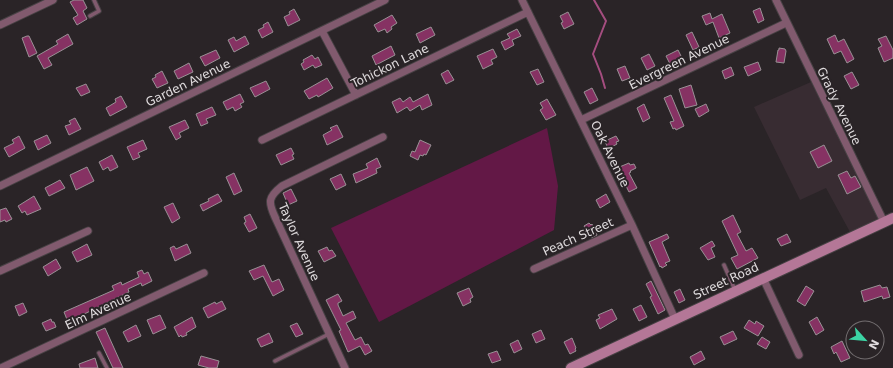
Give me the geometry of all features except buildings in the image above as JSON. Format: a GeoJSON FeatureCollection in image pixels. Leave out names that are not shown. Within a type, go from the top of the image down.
{"type":"FeatureCollection","features":[{"type":"Feature","properties":{"kind":"main road","name":"Street Road"},"geometry":{"type":"LineString","coordinates":[[571,368],[889,220]]}},
{"type":"Feature","properties":{"kind":"street"},"geometry":{"type":"LineString","coordinates":[[0,25],[53,0]]}},
{"type":"Feature","properties":{"kind":"street","name":"Garden Avenue"},"geometry":{"type":"LineString","coordinates":[[0,186],[384,0]]}},
{"type":"Feature","properties":{"kind":"street","name":"Oak Avenue"},"geometry":{"type":"LineString","coordinates":[[522,0],[632,225],[675,319]]}},
{"type":"Feature","properties":{"kind":"street","name":"Grady Avenue"},"geometry":{"type":"LineString","coordinates":[[776,0],[786,23],[889,220]]}},
{"type":"Feature","properties":{"kind":"street","name":"Tohickon Lane"},"geometry":{"type":"LineString","coordinates":[[262,140],[528,12]]}},
{"type":"Feature","properties":{"kind":"street","name":"Evergreen Avenue"},"geometry":{"type":"LineString","coordinates":[[581,120],[786,23]]}},
{"type":"Feature","properties":{"kind":"street"},"geometry":{"type":"LineString","coordinates":[[322,30],[356,95]]}},
{"type":"Feature","properties":{"kind":"street","name":"Taylor Avenue"},"geometry":{"type":"LineString","coordinates":[[345,368],[270,206],[270,201],[276,191],[282,186],[383,137]]}},
{"type":"Feature","properties":{"kind":"street","name":"Peach Street"},"geometry":{"type":"LineString","coordinates":[[534,269],[632,225]]}},
{"type":"Feature","properties":{"kind":"street"},"geometry":{"type":"LineString","coordinates":[[0,271],[88,231]]}},
{"type":"Feature","properties":{"kind":"street","name":"Elm Avenue"},"geometry":{"type":"LineString","coordinates":[[1,368],[204,273]]}},
{"type":"Feature","properties":{"kind":"street"},"geometry":{"type":"LineString","coordinates":[[763,278],[799,355]]}},
{"type":"Feature","properties":{"kind":"lane"},"geometry":{"type":"LineString","coordinates":[[90,16],[99,11],[94,0]]}},
{"type":"Feature","properties":{"kind":"lane"},"geometry":{"type":"LineString","coordinates":[[724,265],[736,291]]}},
{"type":"Feature","properties":{"kind":"lane"},"geometry":{"type":"LineString","coordinates":[[275,361],[329,334]]}},
{"type":"Feature","properties":{"kind":"lane"},"geometry":{"type":"LineString","coordinates":[[99,353],[106,368]]}},
{"type":"Feature","properties":{"kind":"shaded area"},"geometry":{"type":"Polygon","coordinates":[[[811,82],[879,218],[850,232],[826,188],[800,200],[754,107],[811,82]]]}},
{"type":"Feature","properties":{"kind":"shaded area"},"geometry":{"type":"Polygon","coordinates":[[[547,128],[558,186],[554,230],[379,322],[331,228],[547,128]]]}},
{"type":"Feature","properties":{"kind":"waterway"},"geometry":{"type":"LineString","coordinates":[[594,0],[606,21],[593,54],[605,88]]}}]}
